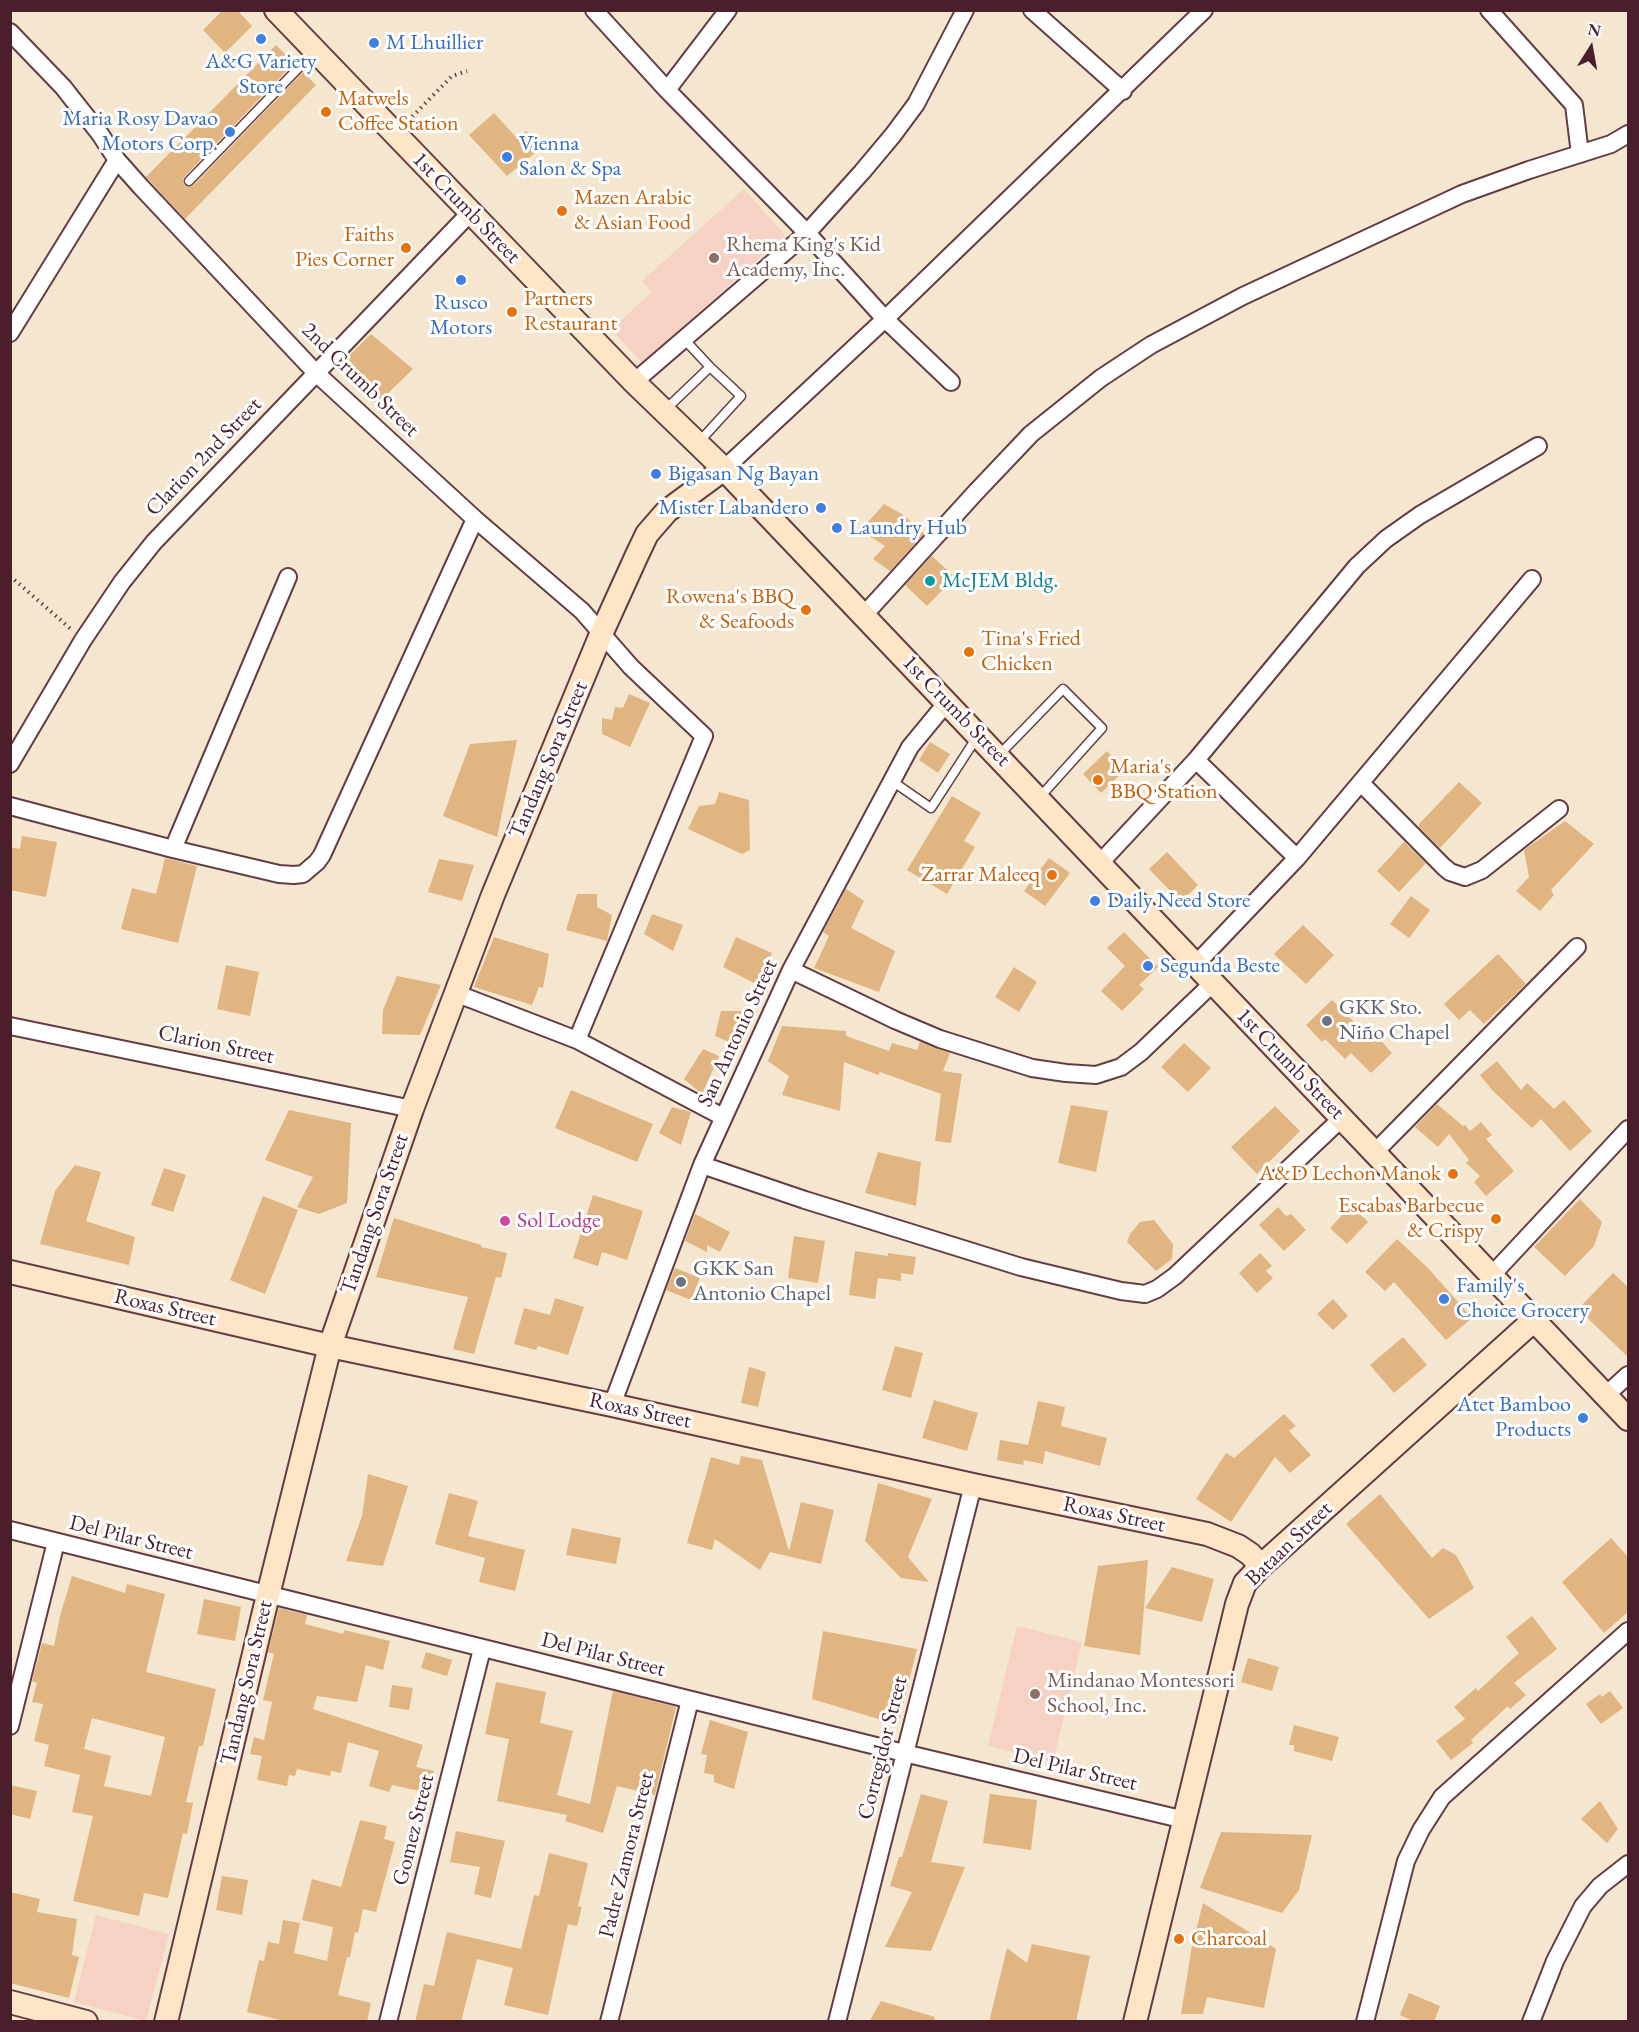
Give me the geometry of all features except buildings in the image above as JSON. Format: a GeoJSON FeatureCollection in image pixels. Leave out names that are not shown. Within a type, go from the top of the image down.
{"type":"FeatureCollection","features":[{"type":"Feature","properties":{"kind":"street","name":"1st Crumb Street"},"geometry":{"type":"LineString","coordinates":[[276,10],[634,382],[724,469],[948,702],[1629,1419]]}},
{"type":"Feature","properties":{"kind":"street"},"geometry":{"type":"LineString","coordinates":[[594,10],[667,90],[807,233],[885,319],[951,382]]}},
{"type":"Feature","properties":{"kind":"street"},"geometry":{"type":"LineString","coordinates":[[667,90],[728,10]]}},
{"type":"Feature","properties":{"kind":"street"},"geometry":{"type":"LineString","coordinates":[[634,382],[807,233],[893,135],[910,112],[965,10]]}},
{"type":"Feature","properties":{"kind":"street"},"geometry":{"type":"LineString","coordinates":[[1032,10],[1123,91]]}},
{"type":"Feature","properties":{"kind":"street"},"geometry":{"type":"LineString","coordinates":[[724,469],[885,319],[1123,91],[1204,10]]}},
{"type":"Feature","properties":{"kind":"street"},"geometry":{"type":"LineString","coordinates":[[1489,10],[1574,105],[1580,154]]}},
{"type":"Feature","properties":{"kind":"street","name":"2nd Crumb Street"},"geometry":{"type":"LineString","coordinates":[[10,32],[63,87],[117,160],[316,373],[475,519],[582,610],[631,667],[704,736],[577,1040]]}},
{"type":"Feature","properties":{"kind":"street"},"geometry":{"type":"LineString","coordinates":[[864,615],[1031,434],[1101,378],[1143,350],[1243,296],[1462,194],[1611,144],[1629,134]]}},
{"type":"Feature","properties":{"kind":"street"},"geometry":{"type":"LineString","coordinates":[[10,333],[117,160]]}},
{"type":"Feature","properties":{"kind":"street","name":"Clarion 2nd Street"},"geometry":{"type":"LineString","coordinates":[[10,764],[83,640],[122,582],[154,542],[470,213]]}},
{"type":"Feature","properties":{"kind":"street"},"geometry":{"type":"LineString","coordinates":[[1100,863],[1196,760],[1357,566],[1386,539],[1420,516],[1538,446]]}},
{"type":"Feature","properties":{"kind":"street","name":"Tandang Sora Street"},"geometry":{"type":"LineString","coordinates":[[166,2022],[330,1346],[412,1109],[493,895],[602,632],[647,534],[667,511],[724,469]]}},
{"type":"Feature","properties":{"kind":"street"},"geometry":{"type":"LineString","coordinates":[[10,806],[173,849],[294,875],[303,874],[318,862],[475,519]]}},
{"type":"Feature","properties":{"kind":"street"},"geometry":{"type":"LineString","coordinates":[[173,849],[288,577]]}},
{"type":"Feature","properties":{"kind":"street"},"geometry":{"type":"LineString","coordinates":[[1196,964],[1297,858],[1532,579]]}},
{"type":"Feature","properties":{"kind":"street","name":"San Antonio Street"},"geometry":{"type":"LineString","coordinates":[[612,1405],[702,1165],[791,970],[910,747],[948,702]]}},
{"type":"Feature","properties":{"kind":"street"},"geometry":{"type":"LineString","coordinates":[[1196,760],[1297,858]]}},
{"type":"Feature","properties":{"kind":"street"},"geometry":{"type":"LineString","coordinates":[[1360,783],[1444,867],[1457,876],[1465,877],[1482,870],[1559,808]]}},
{"type":"Feature","properties":{"kind":"street"},"geometry":{"type":"LineString","coordinates":[[1375,1152],[1577,947]]}},
{"type":"Feature","properties":{"kind":"street"},"geometry":{"type":"LineString","coordinates":[[791,970],[895,1020],[940,1038],[1032,1068],[1096,1075],[1121,1067],[1141,1052],[1213,982]]}},
{"type":"Feature","properties":{"kind":"street"},"geometry":{"type":"LineString","coordinates":[[455,993],[577,1040],[723,1117]]}},
{"type":"Feature","properties":{"kind":"street","name":"Clarion Street"},"geometry":{"type":"LineString","coordinates":[[10,1026],[412,1109]]}},
{"type":"Feature","properties":{"kind":"street"},"geometry":{"type":"LineString","coordinates":[[702,1165],[805,1200],[1021,1267],[1121,1291],[1144,1294],[1157,1289],[1175,1276],[1342,1118]]}},
{"type":"Feature","properties":{"kind":"street"},"geometry":{"type":"LineString","coordinates":[[1491,1276],[1629,1129]]}},
{"type":"Feature","properties":{"kind":"street","name":"Roxas Street"},"geometry":{"type":"LineString","coordinates":[[10,1272],[330,1346],[1207,1534],[1238,1546],[1261,1566]]}},
{"type":"Feature","properties":{"kind":"street","name":"Bataan Street"},"geometry":{"type":"LineString","coordinates":[[1135,2022],[1237,1604],[1245,1583],[1261,1566],[1534,1320]]}},
{"type":"Feature","properties":{"kind":"street"},"geometry":{"type":"LineString","coordinates":[[1606,1395],[1629,1375]]}},
{"type":"Feature","properties":{"kind":"street","name":"Corregidor Street"},"geometry":{"type":"LineString","coordinates":[[837,2022],[973,1485]]}},
{"type":"Feature","properties":{"kind":"street","name":"Del Pilar Street"},"geometry":{"type":"LineString","coordinates":[[10,1530],[482,1649],[1185,1820]]}},
{"type":"Feature","properties":{"kind":"street"},"geometry":{"type":"LineString","coordinates":[[10,1726],[56,1542]]}},
{"type":"Feature","properties":{"kind":"street"},"geometry":{"type":"LineString","coordinates":[[1365,2022],[1406,1861],[1421,1830],[1442,1797],[1629,1631]]}},
{"type":"Feature","properties":{"kind":"street","name":"Gomez Street"},"geometry":{"type":"LineString","coordinates":[[388,2022],[482,1649]]}},
{"type":"Feature","properties":{"kind":"street","name":"Padre Zamora Street"},"geometry":{"type":"LineString","coordinates":[[609,2022],[690,1700]]}},
{"type":"Feature","properties":{"kind":"street"},"geometry":{"type":"LineString","coordinates":[[1531,2022],[1555,1961],[1583,1906],[1600,1886],[1629,1864]]}},
{"type":"Feature","properties":{"kind":"street"},"geometry":{"type":"LineString","coordinates":[[10,2002],[86,2022]]}},
{"type":"Feature","properties":{"kind":"lane"},"geometry":{"type":"LineString","coordinates":[[189,181],[316,51]]}},
{"type":"Feature","properties":{"kind":"lane"},"geometry":{"type":"LineString","coordinates":[[684,339],[741,396],[698,443]]}},
{"type":"Feature","properties":{"kind":"lane"},"geometry":{"type":"LineString","coordinates":[[664,411],[710,367]]}},
{"type":"Feature","properties":{"kind":"lane"},"geometry":{"type":"LineString","coordinates":[[998,756],[1063,689],[1102,728],[1039,798]]}},
{"type":"Feature","properties":{"kind":"lane"},"geometry":{"type":"LineString","coordinates":[[892,781],[931,808],[979,735]]}},
{"type":"Feature","properties":{"kind":"path"},"geometry":{"type":"LineString","coordinates":[[395,134],[452,76],[467,71]]}},
{"type":"Feature","properties":{"kind":"path"},"geometry":{"type":"LineString","coordinates":[[10,576],[83,640]]}},
{"type":"Feature","properties":{"kind":"shaded area","name":"Rhema King's Kid Academy, Inc."},"geometry":{"type":"Polygon","coordinates":[[[744,189],[785,235],[642,363],[611,329],[652,292],[642,281],[744,189]]]}},
{"type":"Feature","properties":{"kind":"shaded area","name":"Mindanao Montessori School, Inc."},"geometry":{"type":"Polygon","coordinates":[[[1017,1626],[1082,1642],[1053,1762],[988,1746],[1017,1626]]]}},
{"type":"Feature","properties":{"kind":"shaded area"},"geometry":{"type":"Polygon","coordinates":[[[96,1915],[169,1934],[146,2021],[74,2002],[96,1915]]]}},
{"type":"Feature","properties":{"kind":"place","name":"A&G Variety Store"},"geometry":{"type":"Point","coordinates":[261,39]}},
{"type":"Feature","properties":{"kind":"place","name":"M Lhuillier"},"geometry":{"type":"Point","coordinates":[374,43]}},
{"type":"Feature","properties":{"kind":"place","name":"Matwels Coffee Station"},"geometry":{"type":"Point","coordinates":[326,112]}},
{"type":"Feature","properties":{"kind":"place","name":"Maria Rosy Davao Motors Corp."},"geometry":{"type":"Point","coordinates":[230,132]}},
{"type":"Feature","properties":{"kind":"place","name":"Vienna Salon & Spa"},"geometry":{"type":"Point","coordinates":[507,157]}},
{"type":"Feature","properties":{"kind":"place","name":"Mazen Arabic & Asian Food"},"geometry":{"type":"Point","coordinates":[562,211]}},
{"type":"Feature","properties":{"kind":"place","name":"Faiths Pies Corner"},"geometry":{"type":"Point","coordinates":[406,248]}},
{"type":"Feature","properties":{"kind":"place","name":"Rhema King's Kid Academy, Inc."},"geometry":{"type":"Point","coordinates":[714,258]}},
{"type":"Feature","properties":{"kind":"place","name":"Rusco Motors"},"geometry":{"type":"Point","coordinates":[461,280]}},
{"type":"Feature","properties":{"kind":"place","name":"Partners Restaurant"},"geometry":{"type":"Point","coordinates":[512,312]}},
{"type":"Feature","properties":{"kind":"place","name":"Bigasan Ng Bayan"},"geometry":{"type":"Point","coordinates":[656,474]}},
{"type":"Feature","properties":{"kind":"place","name":"Mister Labandero"},"geometry":{"type":"Point","coordinates":[821,508]}},
{"type":"Feature","properties":{"kind":"place","name":"Laundry Hub"},"geometry":{"type":"Point","coordinates":[837,528]}},
{"type":"Feature","properties":{"kind":"place","name":"McJEM Bldg."},"geometry":{"type":"Point","coordinates":[930,581]}},
{"type":"Feature","properties":{"kind":"place","name":"Rowena's BBQ & Seafoods"},"geometry":{"type":"Point","coordinates":[806,610]}},
{"type":"Feature","properties":{"kind":"place","name":"Tina's Fried Chicken"},"geometry":{"type":"Point","coordinates":[969,652]}},
{"type":"Feature","properties":{"kind":"place","name":"Maria's BBQ Station"},"geometry":{"type":"Point","coordinates":[1098,780]}},
{"type":"Feature","properties":{"kind":"place","name":"Zarrar Maleeq"},"geometry":{"type":"Point","coordinates":[1052,875]}},
{"type":"Feature","properties":{"kind":"place","name":"Daily Need Store"},"geometry":{"type":"Point","coordinates":[1095,901]}},
{"type":"Feature","properties":{"kind":"place","name":"Segunda Beste"},"geometry":{"type":"Point","coordinates":[1148,966]}},
{"type":"Feature","properties":{"kind":"place","name":"GKK Sto. Niño Chapel"},"geometry":{"type":"Point","coordinates":[1327,1021]}},
{"type":"Feature","properties":{"kind":"place","name":"A&D Lechon Manok"},"geometry":{"type":"Point","coordinates":[1453,1174]}},
{"type":"Feature","properties":{"kind":"place","name":"Escabas Barbecue & Crispy"},"geometry":{"type":"Point","coordinates":[1496,1219]}},
{"type":"Feature","properties":{"kind":"place","name":"Sol Lodge"},"geometry":{"type":"Point","coordinates":[505,1221]}},
{"type":"Feature","properties":{"kind":"place","name":"GKK San Antonio Chapel"},"geometry":{"type":"Point","coordinates":[681,1282]}},
{"type":"Feature","properties":{"kind":"place","name":"Family's Choice Grocery"},"geometry":{"type":"Point","coordinates":[1444,1299]}},
{"type":"Feature","properties":{"kind":"place","name":"Atet Bamboo Products"},"geometry":{"type":"Point","coordinates":[1583,1418]}},
{"type":"Feature","properties":{"kind":"place","name":"Mindanao Montessori School, Inc."},"geometry":{"type":"Point","coordinates":[1035,1694]}},
{"type":"Feature","properties":{"kind":"place","name":"Charcoal"},"geometry":{"type":"Point","coordinates":[1179,1939]}}]}
